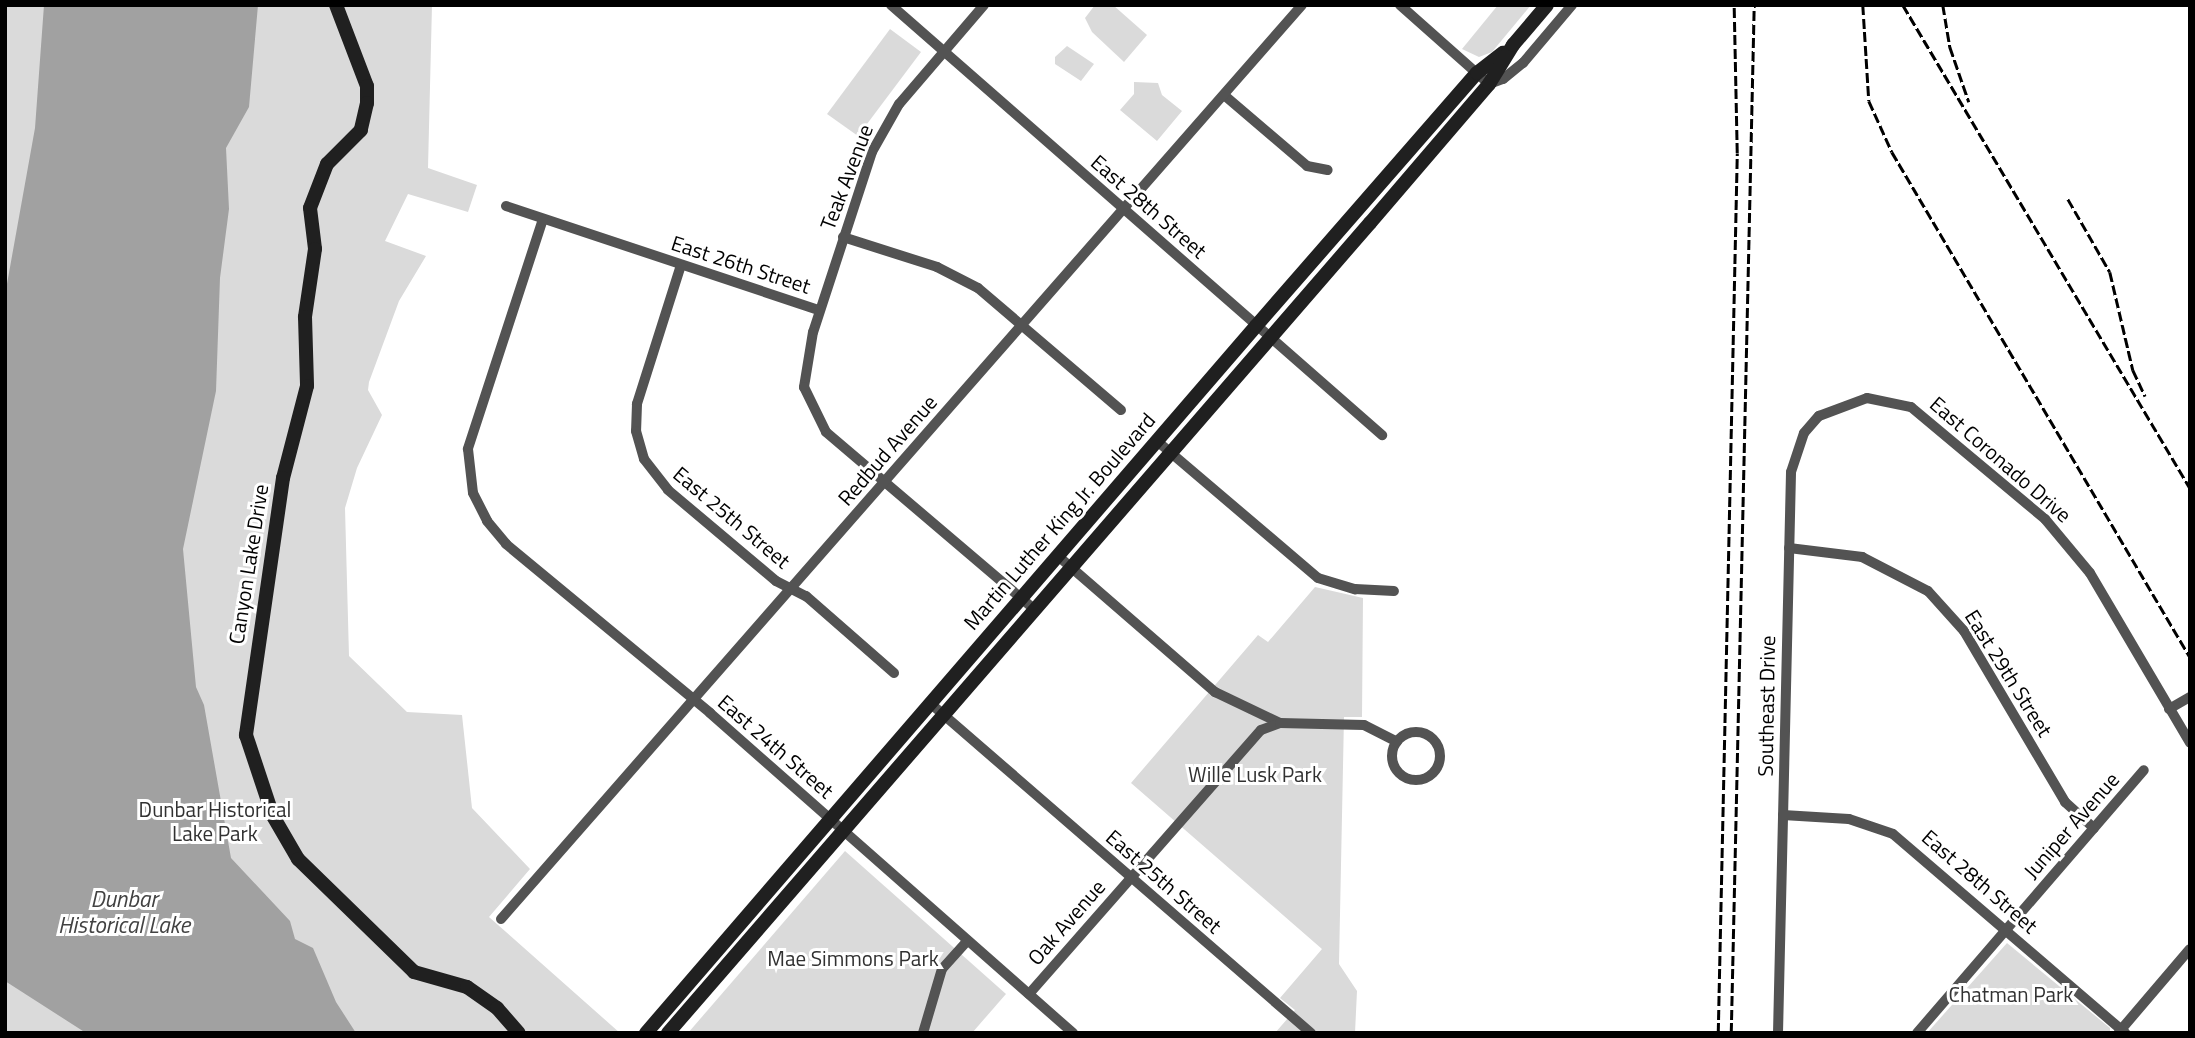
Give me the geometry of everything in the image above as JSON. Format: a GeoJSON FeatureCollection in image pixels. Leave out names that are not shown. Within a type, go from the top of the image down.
{"type":"FeatureCollection","features":[{"type":"Feature","properties":{"kind":"main road","name":"Canyon Lake Drive"},"geometry":{"type":"LineString","coordinates":[[336,5],[367,86],[368,103],[361,130],[327,164],[310,208],[315,249],[305,317],[307,386],[283,478],[246,735],[273,816],[298,859],[414,972],[467,987],[497,1008],[519,1033]]}},
{"type":"Feature","properties":{"kind":"main road","name":"Martin Luther King Jr. Boulevard"},"geometry":{"type":"LineString","coordinates":[[668,1033],[1489,84],[1513,46],[1547,5]]}},
{"type":"Feature","properties":{"kind":"main road","name":"Martin Luther King Jr. Boulevard"},"geometry":{"type":"LineString","coordinates":[[646,1033],[828,818],[1477,73],[1513,46]]}},
{"type":"Feature","properties":{"kind":"street","name":"East 28th Street"},"geometry":{"type":"LineString","coordinates":[[891,5],[1382,435]]}},
{"type":"Feature","properties":{"kind":"street","name":"Teak Avenue"},"geometry":{"type":"LineString","coordinates":[[819,310],[883,130],[899,104],[984,5]]}},
{"type":"Feature","properties":{"kind":"street","name":"Redbud Avenue"},"geometry":{"type":"LineString","coordinates":[[501,919],[793,590],[884,482],[1302,5]]}},
{"type":"Feature","properties":{"kind":"street"},"geometry":{"type":"LineString","coordinates":[[1400,5],[1489,84],[1503,79],[1523,63],[1572,5]]}},
{"type":"Feature","properties":{"kind":"street"},"geometry":{"type":"LineString","coordinates":[[1224,95],[1307,166],[1328,170]]}},
{"type":"Feature","properties":{"kind":"street","name":"East 26th Street"},"geometry":{"type":"LineString","coordinates":[[506,206],[819,310],[806,356],[807,399],[826,432],[1035,610]]}},
{"type":"Feature","properties":{"kind":"street","name":"East 24th Street"},"geometry":{"type":"LineString","coordinates":[[543,219],[472,433],[470,478],[480,508],[506,544],[694,701],[1073,1033]]}},
{"type":"Feature","properties":{"kind":"street"},"geometry":{"type":"LineString","coordinates":[[843,237],[959,277],[1022,324],[1121,410]]}},
{"type":"Feature","properties":{"kind":"street","name":"East 25th Street"},"geometry":{"type":"LineString","coordinates":[[681,265],[640,391],[635,417],[639,447],[660,482],[776,581],[806,596],[894,673]]}},
{"type":"Feature","properties":{"kind":"street","name":"East Coronado Drive"},"geometry":{"type":"LineString","coordinates":[[1843,404],[1882,399],[1911,407],[2045,519],[2090,573],[2190,743]]}},
{"type":"Feature","properties":{"kind":"street","name":"Southeast Drive"},"geometry":{"type":"LineString","coordinates":[[1778,1033],[1791,472],[1796,448],[1811,423],[1843,404]]}},
{"type":"Feature","properties":{"kind":"street"},"geometry":{"type":"LineString","coordinates":[[1157,441],[1318,578],[1355,589],[1394,591]]}},
{"type":"Feature","properties":{"kind":"street","name":"East 29th Street"},"geometry":{"type":"LineString","coordinates":[[1789,548],[1862,557],[1928,591],[1964,631],[2065,802],[2094,828]]}},
{"type":"Feature","properties":{"kind":"street"},"geometry":{"type":"LineString","coordinates":[[1058,556],[1215,692],[1280,723],[1364,726],[1397,742]]}},
{"type":"Feature","properties":{"kind":"street"},"geometry":{"type":"LineString","coordinates":[[2169,709],[2190,698]]}},
{"type":"Feature","properties":{"kind":"street","name":"East 25th Street"},"geometry":{"type":"LineString","coordinates":[[930,703],[1311,1033]]}},
{"type":"Feature","properties":{"kind":"street","name":"Oak Avenue"},"geometry":{"type":"LineString","coordinates":[[1028,994],[1255,736],[1280,723]]}},
{"type":"Feature","properties":{"kind":"street"},"geometry":{"type":"LineString","coordinates":[[1413,732],[1430,737],[1439,752],[1436,770],[1419,780],[1400,774],[1392,758],[1397,742],[1413,732]]}},
{"type":"Feature","properties":{"kind":"street","name":"Juniper Avenue"},"geometry":{"type":"LineString","coordinates":[[1917,1033],[2144,770]]}},
{"type":"Feature","properties":{"kind":"street","name":"East 28th Street"},"geometry":{"type":"LineString","coordinates":[[1783,815],[1849,818],[1893,834],[2122,1032]]}},
{"type":"Feature","properties":{"kind":"street"},"geometry":{"type":"LineString","coordinates":[[923,1033],[942,969],[967,941]]}},
{"type":"Feature","properties":{"kind":"street"},"geometry":{"type":"LineString","coordinates":[[2122,1032],[2190,949]]}},
{"type":"Feature","properties":{"kind":"green space","name":"Dunbar Historical Lake Park"},"geometry":{"type":"Polygon","coordinates":[[[5,5],[432,5],[428,168],[477,185],[468,212],[408,194],[385,241],[426,256],[399,301],[369,382],[368,390],[382,415],[357,468],[345,508],[349,656],[407,712],[462,715],[472,808],[530,869],[489,917],[620,1033],[5,1033],[5,5]]]}},
{"type":"Feature","properties":{"kind":"green space"},"geometry":{"type":"Polygon","coordinates":[[[1095,5],[1113,5],[1147,35],[1124,62],[1092,32],[1085,18],[1095,5]]]}},
{"type":"Feature","properties":{"kind":"green space"},"geometry":{"type":"Polygon","coordinates":[[[1498,5],[1531,5],[1492,52],[1479,57],[1462,49],[1498,5]]]}},
{"type":"Feature","properties":{"kind":"green space"},"geometry":{"type":"Polygon","coordinates":[[[890,29],[921,52],[858,136],[827,114],[890,29]]]}},
{"type":"Feature","properties":{"kind":"green space"},"geometry":{"type":"Polygon","coordinates":[[[1067,46],[1094,64],[1081,81],[1055,64],[1055,57],[1067,46]]]}},
{"type":"Feature","properties":{"kind":"green space"},"geometry":{"type":"Polygon","coordinates":[[[1134,82],[1158,83],[1162,95],[1182,111],[1157,141],[1120,110],[1134,94],[1134,82]]]}},
{"type":"Feature","properties":{"kind":"green space","name":"Wille Lusk Park"},"geometry":{"type":"Polygon","coordinates":[[[1315,587],[1363,598],[1362,717],[1344,717],[1339,964],[1357,991],[1355,1033],[1275,1033],[1295,1010],[1280,998],[1322,949],[1131,783],[1258,635],[1268,642],[1315,587]]]}},
{"type":"Feature","properties":{"kind":"green space","name":"Mae Simmons Park"},"geometry":{"type":"Polygon","coordinates":[[[845,851],[1006,994],[972,1033],[688,1033],[845,851]]]}},
{"type":"Feature","properties":{"kind":"green space","name":"Chatman Park"},"geometry":{"type":"Polygon","coordinates":[[[2007,943],[2110,1028],[2110,1033],[1927,1033],[2007,943]]]}},
{"type":"Feature","properties":{"kind":"water","name":"Dunbar Historical Lake"},"geometry":{"type":"Polygon","coordinates":[[[44,5],[258,5],[249,107],[226,148],[229,209],[220,278],[216,391],[183,549],[196,687],[204,705],[231,858],[290,921],[295,939],[313,948],[336,1002],[356,1033],[86,1033],[5,981],[5,295],[35,128],[44,5]]]}},
{"type":"Feature","properties":{"kind":"railway"},"geometry":{"type":"LineString","coordinates":[[1718,1033],[1737,153],[1734,5]]}},
{"type":"Feature","properties":{"kind":"railway"},"geometry":{"type":"LineString","coordinates":[[1731,1033],[1754,5]]}},
{"type":"Feature","properties":{"kind":"railway"},"geometry":{"type":"LineString","coordinates":[[1863,5],[1869,101],[1892,152],[2190,657]]}},
{"type":"Feature","properties":{"kind":"railway"},"geometry":{"type":"LineString","coordinates":[[1903,5],[2190,488]]}},
{"type":"Feature","properties":{"kind":"railway"},"geometry":{"type":"LineString","coordinates":[[1943,5],[1950,47],[1969,102]]}},
{"type":"Feature","properties":{"kind":"railway"},"geometry":{"type":"LineString","coordinates":[[2068,199],[2110,272],[2133,370],[2145,396]]}}]}
